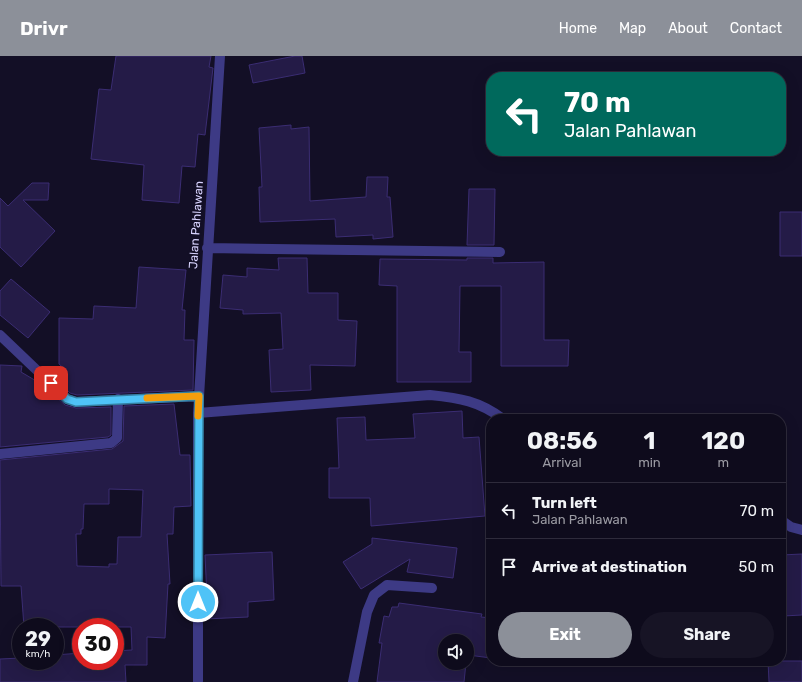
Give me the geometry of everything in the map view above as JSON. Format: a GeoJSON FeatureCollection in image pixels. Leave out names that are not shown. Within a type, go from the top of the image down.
{"type":"FeatureCollection","features":[{"type":"Feature","properties":{"kind":"street","name":"Jalan Pahlawan"},"geometry":{"type":"LineString","coordinates":[[200,682],[198,413],[220,56]]}},
{"type":"Feature","properties":{"kind":"street"},"geometry":{"type":"LineString","coordinates":[[208,248],[500,252]]}},
{"type":"Feature","properties":{"kind":"street"},"geometry":{"type":"LineString","coordinates":[[0,335],[67,399],[76,402],[199,396]]}},
{"type":"Feature","properties":{"kind":"street"},"geometry":{"type":"LineString","coordinates":[[198,413],[430,395],[457,398],[488,408],[497,414]]}},
{"type":"Feature","properties":{"kind":"street"},"geometry":{"type":"LineString","coordinates":[[0,454],[112,443],[118,438],[118,399]]}},
{"type":"Feature","properties":{"kind":"street"},"geometry":{"type":"LineString","coordinates":[[786,524],[791,527],[802,530]]}},
{"type":"Feature","properties":{"kind":"street"},"geometry":{"type":"LineString","coordinates":[[353,682],[367,612],[374,596],[387,585],[432,588]]}},
{"type":"Feature","properties":{"kind":"building"},"geometry":{"type":"Polygon","coordinates":[[[116,56],[211,56],[209,67],[213,68],[205,135],[198,134],[195,167],[182,166],[179,203],[142,200],[144,165],[91,159],[99,89],[111,90],[116,56]]]}},
{"type":"Feature","properties":{"kind":"building"},"geometry":{"type":"Polygon","coordinates":[[[302,56],[305,73],[253,83],[249,65],[302,56]]]}},
{"type":"Feature","properties":{"kind":"building"},"geometry":{"type":"Polygon","coordinates":[[[291,125],[291,129],[309,127],[310,201],[366,197],[367,177],[388,177],[387,197],[390,197],[393,237],[373,239],[373,235],[336,237],[335,219],[260,222],[259,187],[262,187],[259,128],[291,125]]]}},
{"type":"Feature","properties":{"kind":"building"},"geometry":{"type":"Polygon","coordinates":[[[32,183],[49,183],[48,200],[23,200],[55,231],[21,267],[0,247],[0,198],[8,206],[32,183]]]}},
{"type":"Feature","properties":{"kind":"building"},"geometry":{"type":"Polygon","coordinates":[[[469,189],[495,189],[494,245],[467,245],[469,189]]]}},
{"type":"Feature","properties":{"kind":"building"},"geometry":{"type":"Polygon","coordinates":[[[780,212],[802,212],[802,256],[780,256],[780,212]]]}},
{"type":"Feature","properties":{"kind":"building"},"geometry":{"type":"Polygon","coordinates":[[[278,258],[307,258],[308,293],[338,293],[338,320],[357,321],[355,366],[310,365],[311,390],[271,392],[269,350],[283,349],[281,313],[243,314],[243,310],[220,308],[223,275],[247,277],[247,268],[279,270],[278,258]]]}},
{"type":"Feature","properties":{"kind":"building"},"geometry":{"type":"Polygon","coordinates":[[[467,258],[493,258],[493,263],[544,262],[544,340],[569,340],[568,366],[501,366],[501,286],[460,286],[459,352],[471,352],[471,382],[397,382],[397,286],[379,285],[380,259],[467,260],[467,258]]]}},
{"type":"Feature","properties":{"kind":"building"},"geometry":{"type":"Polygon","coordinates":[[[139,267],[186,270],[182,310],[185,310],[184,340],[194,340],[193,390],[77,395],[70,393],[60,383],[59,370],[67,371],[59,364],[59,318],[93,319],[94,306],[136,308],[139,267]]]}},
{"type":"Feature","properties":{"kind":"building"},"geometry":{"type":"Polygon","coordinates":[[[11,279],[50,312],[28,338],[0,315],[0,291],[11,279]]]}},
{"type":"Feature","properties":{"kind":"building"},"geometry":{"type":"Polygon","coordinates":[[[0,365],[22,366],[21,372],[43,385],[65,405],[76,408],[111,407],[111,435],[108,437],[0,447],[0,365]]]}},
{"type":"Feature","properties":{"kind":"building"},"geometry":{"type":"Polygon","coordinates":[[[174,404],[180,455],[190,455],[191,506],[174,507],[173,534],[167,534],[170,584],[168,584],[165,638],[147,637],[147,665],[125,665],[126,682],[0,682],[0,659],[12,658],[12,670],[64,670],[64,654],[72,654],[72,670],[124,670],[124,650],[132,650],[131,627],[124,627],[124,618],[72,618],[72,627],[64,627],[64,618],[23,618],[21,586],[1,586],[0,460],[112,449],[123,441],[124,406],[174,404]],[[109,489],[109,504],[84,504],[83,529],[81,529],[81,534],[76,534],[77,566],[109,567],[109,564],[117,564],[118,537],[141,537],[143,490],[109,489]]]}},
{"type":"Feature","properties":{"kind":"building"},"geometry":{"type":"Polygon","coordinates":[[[462,411],[463,438],[479,437],[485,516],[371,526],[370,498],[329,498],[329,468],[339,468],[337,418],[365,417],[366,440],[415,438],[413,414],[462,411]]]}},
{"type":"Feature","properties":{"kind":"building"},"geometry":{"type":"Polygon","coordinates":[[[372,538],[457,548],[453,578],[407,572],[410,559],[361,589],[343,562],[372,544],[372,538]]]}},
{"type":"Feature","properties":{"kind":"building"},"geometry":{"type":"Polygon","coordinates":[[[272,552],[274,600],[248,602],[248,617],[205,619],[204,598],[207,598],[205,555],[272,552]]]}},
{"type":"Feature","properties":{"kind":"building"},"geometry":{"type":"Polygon","coordinates":[[[802,554],[802,615],[786,616],[786,555],[802,554]]]}},
{"type":"Feature","properties":{"kind":"building"},"geometry":{"type":"Polygon","coordinates":[[[399,603],[482,614],[481,617],[486,618],[486,657],[474,656],[474,634],[438,634],[438,670],[465,670],[464,682],[377,682],[382,643],[379,643],[384,616],[389,617],[392,607],[398,607],[399,603]]]}},
{"type":"Feature","properties":{"kind":"building"},"geometry":{"type":"Polygon","coordinates":[[[786,661],[802,661],[802,682],[769,682],[768,666],[786,666],[786,661]]]}},
{"type":"Feature","properties":{"kind":"slow traffic"},"geometry":{"type":"LineString","coordinates":[[147,398],[199,396],[198,416]]}},
{"type":"Feature","properties":{"kind":"route"},"geometry":{"type":"LineString","coordinates":[[51,383],[67,399],[76,402],[199,396],[198,602]]}}]}
